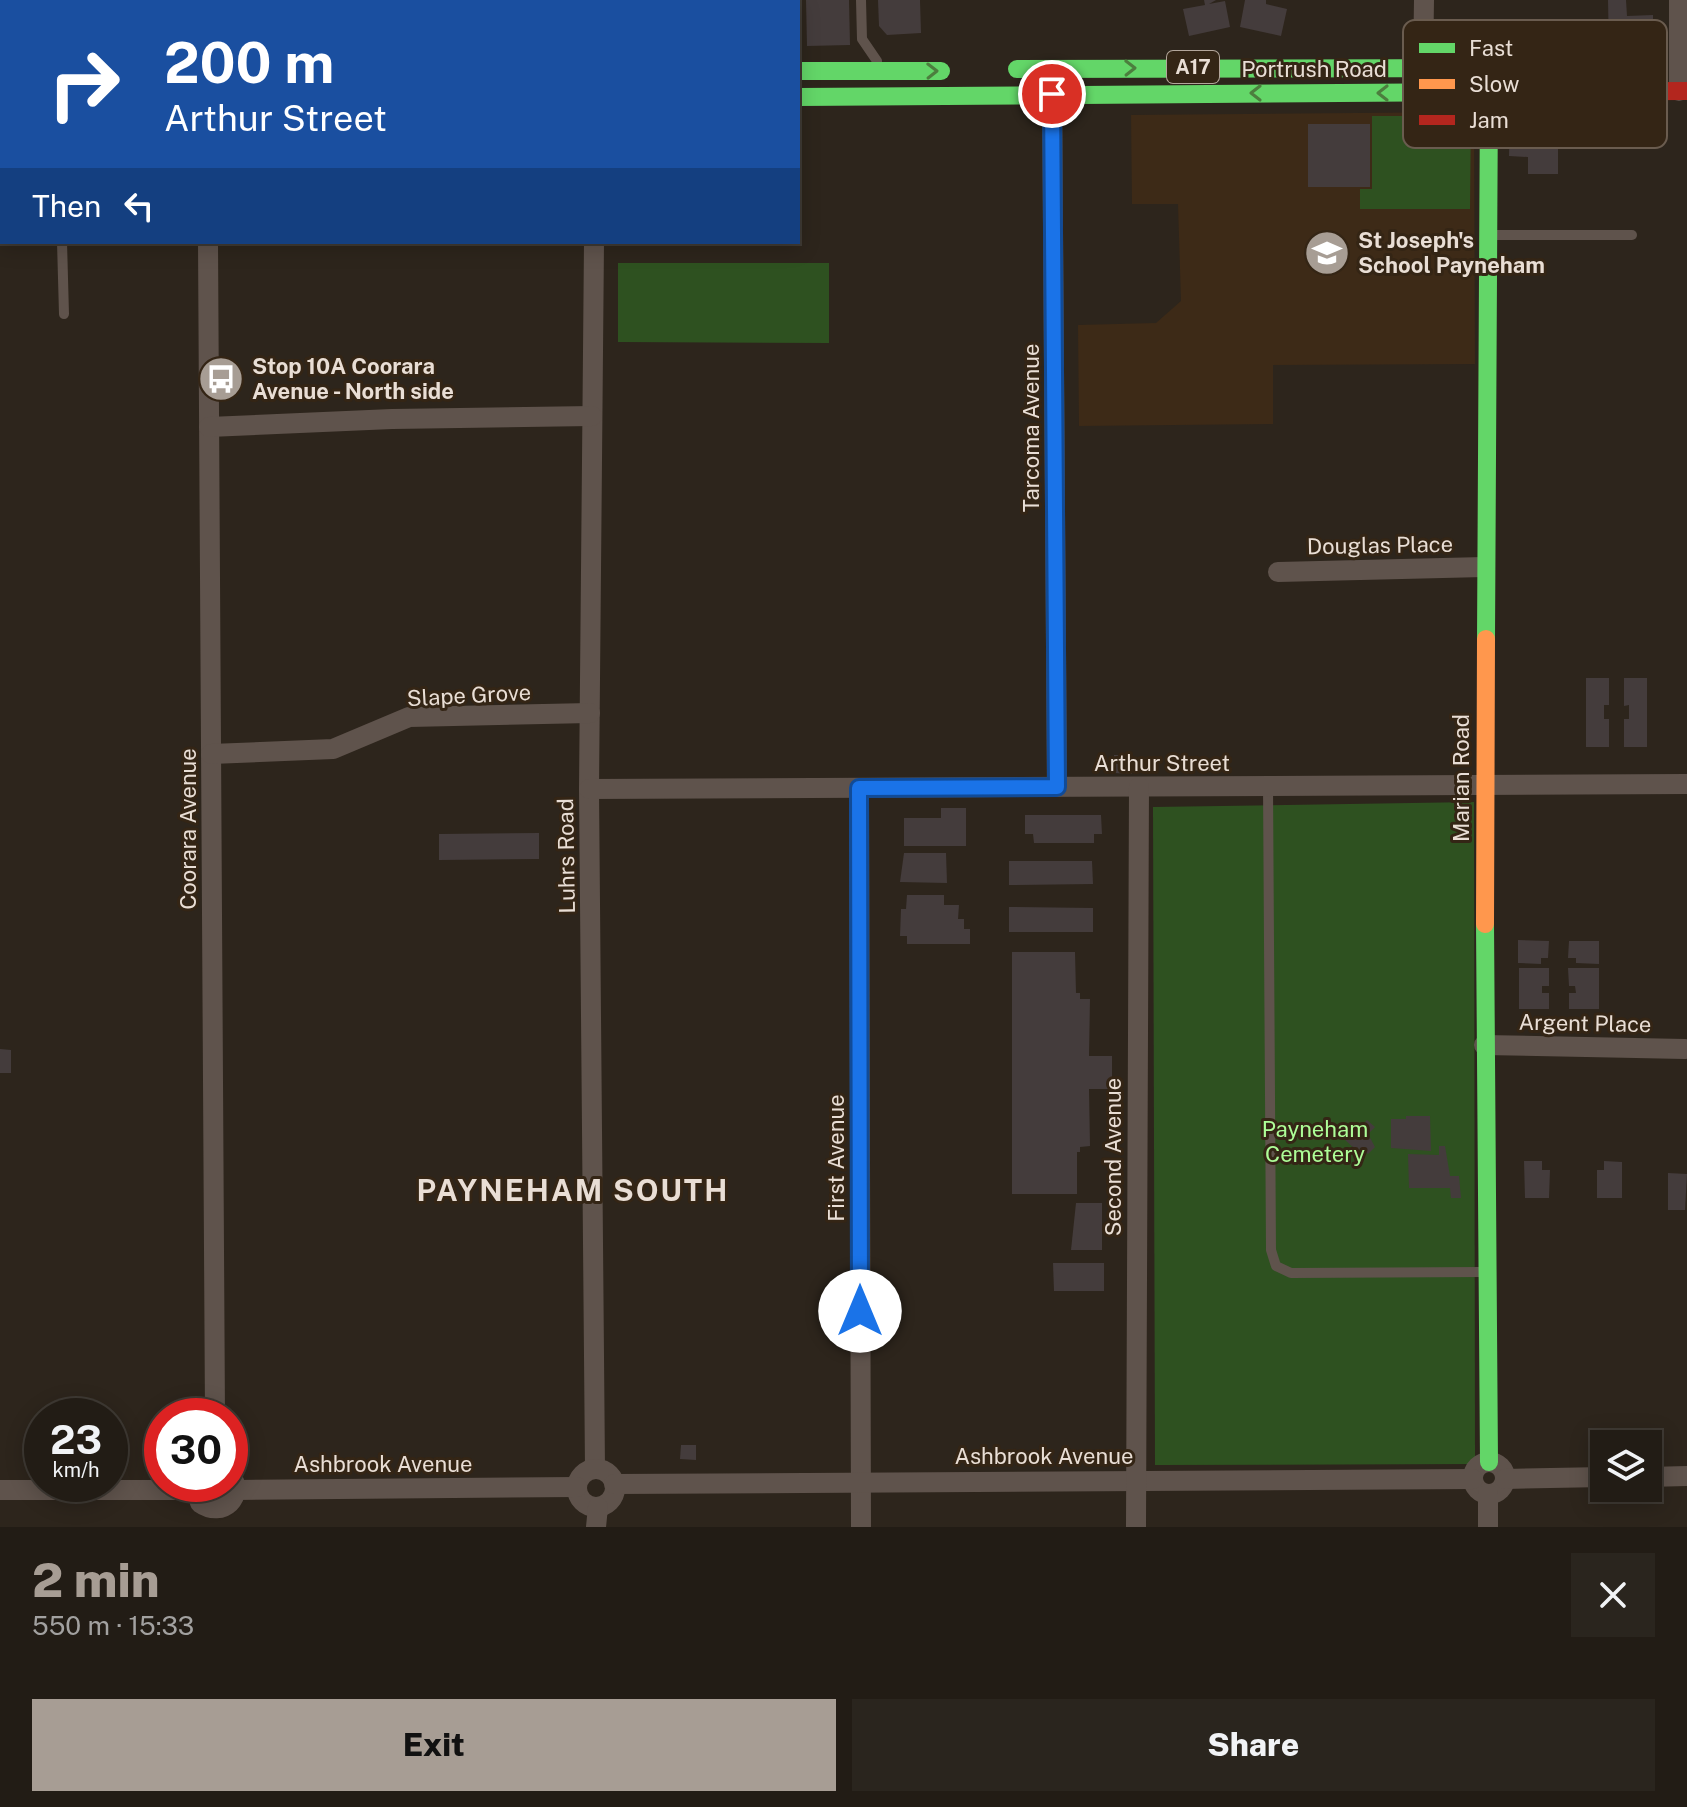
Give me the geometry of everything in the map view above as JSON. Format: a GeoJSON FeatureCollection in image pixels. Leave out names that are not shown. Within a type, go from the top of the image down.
{"type":"FeatureCollection","features":[{"type":"Feature","properties":{"kind":"main road","name":"Portrush Road"},"geometry":{"type":"LineString","coordinates":[[1004,70],[1403,67]]}},
{"type":"Feature","properties":{"kind":"main road"},"geometry":{"type":"LineString","coordinates":[[800,74],[957,70]]}},
{"type":"Feature","properties":{"kind":"main road","name":"Portrush Road"},"geometry":{"type":"LineString","coordinates":[[803,97],[1403,93]]}},
{"type":"Feature","properties":{"kind":"main road","name":"Marian Road"},"geometry":{"type":"LineString","coordinates":[[1488,148],[1484,1045],[1489,1462]]}},
{"type":"Feature","properties":{"kind":"street"},"geometry":{"type":"LineString","coordinates":[[1424,0],[1424,20]]}},
{"type":"Feature","properties":{"kind":"street"},"geometry":{"type":"LineString","coordinates":[[1679,0],[1677,69],[1683,91]]}},
{"type":"Feature","properties":{"kind":"street","name":"Tarcoma Avenue"},"geometry":{"type":"LineString","coordinates":[[1052,69],[1057,787]]}},
{"type":"Feature","properties":{"kind":"street","name":"Coorara Avenue"},"geometry":{"type":"LineString","coordinates":[[208,244],[215,1398]]}},
{"type":"Feature","properties":{"kind":"street","name":"Luhrs Road"},"geometry":{"type":"LineString","coordinates":[[594,244],[589,789],[595,1469]]}},
{"type":"Feature","properties":{"kind":"street"},"geometry":{"type":"LineString","coordinates":[[209,427],[392,419],[592,416]]}},
{"type":"Feature","properties":{"kind":"street","name":"Douglas Place"},"geometry":{"type":"LineString","coordinates":[[1278,572],[1484,567]]}},
{"type":"Feature","properties":{"kind":"street","name":"Slape Grove"},"geometry":{"type":"LineString","coordinates":[[211,754],[333,749],[409,717],[590,713]]}},
{"type":"Feature","properties":{"kind":"street","name":"Arthur Street"},"geometry":{"type":"LineString","coordinates":[[589,789],[1687,784]]}},
{"type":"Feature","properties":{"kind":"street","name":"Second Avenue"},"geometry":{"type":"LineString","coordinates":[[1136,1527],[1139,787]]}},
{"type":"Feature","properties":{"kind":"street","name":"First Avenue"},"geometry":{"type":"LineString","coordinates":[[859,788],[861,1527]]}},
{"type":"Feature","properties":{"kind":"street","name":"Argent Place"},"geometry":{"type":"LineString","coordinates":[[1484,1045],[1685,1049]]}},
{"type":"Feature","properties":{"kind":"street"},"geometry":{"type":"LineString","coordinates":[[1489,1462],[1500,1466],[1505,1479],[1502,1489],[1488,1494],[1476,1489],[1473,1479],[1479,1465],[1489,1462]]}},
{"type":"Feature","properties":{"kind":"street"},"geometry":{"type":"LineString","coordinates":[[595,1469],[608,1473],[614,1484],[613,1497],[597,1517],[584,1503],[577,1487],[582,1475],[595,1469]]}},
{"type":"Feature","properties":{"kind":"street"},"geometry":{"type":"LineString","coordinates":[[1662,1477],[1687,1476]]}},
{"type":"Feature","properties":{"kind":"street"},"geometry":{"type":"LineString","coordinates":[[1505,1479],[1590,1477]]}},
{"type":"Feature","properties":{"kind":"street","name":"Ashbrook Avenue"},"geometry":{"type":"LineString","coordinates":[[614,1484],[861,1480],[1473,1479]]}},
{"type":"Feature","properties":{"kind":"street","name":"Ashbrook Avenue"},"geometry":{"type":"LineString","coordinates":[[248,1482],[577,1487]]}},
{"type":"Feature","properties":{"kind":"street"},"geometry":{"type":"LineString","coordinates":[[0,1490],[144,1488]]}},
{"type":"Feature","properties":{"kind":"street"},"geometry":{"type":"LineString","coordinates":[[1488,1494],[1488,1527]]}},
{"type":"Feature","properties":{"kind":"street"},"geometry":{"type":"LineString","coordinates":[[200,1502],[214,1518],[230,1502]]}},
{"type":"Feature","properties":{"kind":"lane"},"geometry":{"type":"LineString","coordinates":[[861,0],[862,39],[883,71]]}},
{"type":"Feature","properties":{"kind":"lane"},"geometry":{"type":"LineString","coordinates":[[1487,235],[1632,235]]}},
{"type":"Feature","properties":{"kind":"lane"},"geometry":{"type":"LineString","coordinates":[[62,244],[64,314]]}},
{"type":"Feature","properties":{"kind":"lane"},"geometry":{"type":"LineString","coordinates":[[1268,786],[1271,1250],[1276,1266],[1291,1273],[1487,1272]]}},
{"type":"Feature","properties":{"kind":"shaded area","name":"St Joseph's School Payneham"},"geometry":{"type":"Polygon","coordinates":[[[1403,113],[1403,148],[1474,148],[1475,364],[1273,365],[1273,424],[1079,426],[1078,325],[1156,323],[1181,301],[1178,204],[1132,204],[1131,115],[1403,113]]]}},
{"type":"Feature","properties":{"kind":"green space"},"geometry":{"type":"Polygon","coordinates":[[[1372,116],[1403,116],[1403,148],[1471,148],[1470,209],[1360,209],[1360,189],[1372,189],[1372,116]]]}},
{"type":"Feature","properties":{"kind":"green space"},"geometry":{"type":"Polygon","coordinates":[[[618,263],[829,263],[829,343],[618,342],[618,263]]]}},
{"type":"Feature","properties":{"kind":"green space","name":"Payneham Cemetery"},"geometry":{"type":"Polygon","coordinates":[[[1474,802],[1475,1464],[1155,1465],[1153,807],[1474,802]]]}},
{"type":"Feature","properties":{"kind":"building"},"geometry":{"type":"Polygon","coordinates":[[[806,0],[849,0],[850,45],[807,46],[806,0]]]}},
{"type":"Feature","properties":{"kind":"building"},"geometry":{"type":"Polygon","coordinates":[[[878,0],[920,0],[921,33],[887,35],[879,26],[878,0]]]}},
{"type":"Feature","properties":{"kind":"building"},"geometry":{"type":"Polygon","coordinates":[[[1204,0],[1216,0],[1209,4],[1225,1],[1230,27],[1189,36],[1183,9],[1205,5],[1204,0]]]}},
{"type":"Feature","properties":{"kind":"building"},"geometry":{"type":"Polygon","coordinates":[[[1245,0],[1266,0],[1266,4],[1287,9],[1281,36],[1240,27],[1245,0]]]}},
{"type":"Feature","properties":{"kind":"building"},"geometry":{"type":"Polygon","coordinates":[[[1608,0],[1626,0],[1627,16],[1653,15],[1653,20],[1608,20],[1608,0]]]}},
{"type":"Feature","properties":{"kind":"building"},"geometry":{"type":"Polygon","coordinates":[[[1308,124],[1370,124],[1370,187],[1308,187],[1308,124]]]}},
{"type":"Feature","properties":{"kind":"building"},"geometry":{"type":"Polygon","coordinates":[[[1509,148],[1558,148],[1558,174],[1528,174],[1528,157],[1509,156],[1509,148]]]}},
{"type":"Feature","properties":{"kind":"building"},"geometry":{"type":"Polygon","coordinates":[[[1586,678],[1609,678],[1609,705],[1604,705],[1604,719],[1609,719],[1609,747],[1586,747],[1586,678]]]}},
{"type":"Feature","properties":{"kind":"building"},"geometry":{"type":"Polygon","coordinates":[[[1624,678],[1647,678],[1647,747],[1624,747],[1624,719],[1629,719],[1629,705],[1624,706],[1624,678]]]}},
{"type":"Feature","properties":{"kind":"building"},"geometry":{"type":"Polygon","coordinates":[[[1114,755],[1132,755],[1132,774],[1114,773],[1114,755]]]}},
{"type":"Feature","properties":{"kind":"building"},"geometry":{"type":"Polygon","coordinates":[[[941,808],[966,808],[966,846],[904,846],[904,818],[941,818],[941,808]]]}},
{"type":"Feature","properties":{"kind":"building"},"geometry":{"type":"Polygon","coordinates":[[[1025,815],[1101,815],[1102,834],[1094,834],[1094,843],[1034,843],[1033,834],[1025,834],[1025,815]]]}},
{"type":"Feature","properties":{"kind":"building"},"geometry":{"type":"Polygon","coordinates":[[[539,833],[539,859],[439,860],[439,834],[539,833]]]}},
{"type":"Feature","properties":{"kind":"building"},"geometry":{"type":"Polygon","coordinates":[[[904,853],[946,853],[947,883],[900,882],[904,853]]]}},
{"type":"Feature","properties":{"kind":"building"},"geometry":{"type":"Polygon","coordinates":[[[1009,861],[1092,861],[1093,884],[1009,885],[1009,861]]]}},
{"type":"Feature","properties":{"kind":"building"},"geometry":{"type":"Polygon","coordinates":[[[907,895],[944,895],[944,905],[959,905],[958,919],[964,919],[964,929],[970,929],[970,944],[907,944],[907,936],[900,936],[901,909],[906,909],[907,895]]]}},
{"type":"Feature","properties":{"kind":"building"},"geometry":{"type":"Polygon","coordinates":[[[1009,907],[1093,908],[1093,932],[1009,932],[1009,907]]]}},
{"type":"Feature","properties":{"kind":"building"},"geometry":{"type":"Polygon","coordinates":[[[1518,940],[1549,941],[1548,958],[1541,958],[1541,964],[1518,963],[1518,940]]]}},
{"type":"Feature","properties":{"kind":"building"},"geometry":{"type":"Polygon","coordinates":[[[1569,941],[1599,941],[1599,964],[1576,963],[1576,958],[1568,958],[1569,941]]]}},
{"type":"Feature","properties":{"kind":"building"},"geometry":{"type":"Polygon","coordinates":[[[1012,952],[1075,952],[1076,993],[1080,993],[1080,999],[1090,999],[1089,1056],[1112,1056],[1112,1089],[1089,1089],[1090,1146],[1080,1147],[1080,1152],[1077,1152],[1077,1194],[1012,1194],[1012,952]]]}},
{"type":"Feature","properties":{"kind":"building"},"geometry":{"type":"Polygon","coordinates":[[[1519,968],[1549,968],[1549,986],[1542,986],[1542,993],[1549,993],[1549,1009],[1519,1009],[1519,968]]]}},
{"type":"Feature","properties":{"kind":"building"},"geometry":{"type":"Polygon","coordinates":[[[1568,968],[1599,968],[1599,1009],[1569,1009],[1569,993],[1576,993],[1575,986],[1569,986],[1568,968]]]}},
{"type":"Feature","properties":{"kind":"building"},"geometry":{"type":"Polygon","coordinates":[[[0,1049],[11,1050],[11,1073],[0,1073],[0,1049]]]}},
{"type":"Feature","properties":{"kind":"building"},"geometry":{"type":"Polygon","coordinates":[[[1406,1116],[1430,1116],[1431,1151],[1391,1148],[1391,1119],[1406,1119],[1406,1116]]]}},
{"type":"Feature","properties":{"kind":"building"},"geometry":{"type":"Polygon","coordinates":[[[1367,1120],[1375,1127],[1368,1134],[1375,1147],[1368,1154],[1361,1148],[1358,1152],[1343,1138],[1357,1123],[1361,1126],[1367,1120]]]}},
{"type":"Feature","properties":{"kind":"building"},"geometry":{"type":"Polygon","coordinates":[[[1439,1146],[1445,1146],[1450,1176],[1459,1176],[1461,1198],[1451,1198],[1450,1188],[1409,1188],[1408,1154],[1439,1155],[1439,1146]]]}},
{"type":"Feature","properties":{"kind":"building"},"geometry":{"type":"Polygon","coordinates":[[[1524,1161],[1542,1161],[1542,1170],[1550,1170],[1549,1198],[1525,1198],[1524,1161]]]}},
{"type":"Feature","properties":{"kind":"building"},"geometry":{"type":"Polygon","coordinates":[[[1604,1161],[1622,1162],[1622,1198],[1597,1198],[1597,1170],[1604,1170],[1604,1161]]]}},
{"type":"Feature","properties":{"kind":"building"},"geometry":{"type":"Polygon","coordinates":[[[1668,1173],[1687,1174],[1685,1210],[1668,1210],[1668,1173]]]}},
{"type":"Feature","properties":{"kind":"building"},"geometry":{"type":"Polygon","coordinates":[[[1076,1203],[1102,1203],[1102,1250],[1071,1250],[1076,1203]]]}},
{"type":"Feature","properties":{"kind":"building"},"geometry":{"type":"Polygon","coordinates":[[[1053,1263],[1104,1263],[1104,1291],[1054,1291],[1053,1263]]]}},
{"type":"Feature","properties":{"kind":"building"},"geometry":{"type":"Polygon","coordinates":[[[681,1445],[696,1445],[696,1460],[680,1459],[681,1445]]]}},
{"type":"Feature","properties":{"kind":"traffic: fast"},"geometry":{"type":"LineString","coordinates":[[1017,69],[1403,68]]}},
{"type":"Feature","properties":{"kind":"traffic: fast"},"geometry":{"type":"LineString","coordinates":[[800,71],[941,71]]}},
{"type":"Feature","properties":{"kind":"traffic: fast"},"geometry":{"type":"LineString","coordinates":[[800,97],[1403,93]]}},
{"type":"Feature","properties":{"kind":"traffic: fast"},"geometry":{"type":"LineString","coordinates":[[1486,639],[1489,148]]}},
{"type":"Feature","properties":{"kind":"traffic: fast"},"geometry":{"type":"LineString","coordinates":[[1485,924],[1489,1462]]}},
{"type":"Feature","properties":{"kind":"traffic: slow"},"geometry":{"type":"LineString","coordinates":[[1485,924],[1486,639]]}},
{"type":"Feature","properties":{"kind":"traffic: jam"},"geometry":{"type":"LineString","coordinates":[[1667,91],[1687,91]]}},
{"type":"Feature","properties":{"kind":"place","name":"St Joseph's School Payneham"},"geometry":{"type":"Point","coordinates":[1327,253]}},
{"type":"Feature","properties":{"kind":"place","name":"Stop 10A Coorara Avenue - North side"},"geometry":{"type":"Point","coordinates":[221,379]}},
{"type":"Feature","properties":{"kind":"district","name":"PAYNEHAM SOUTH"},"geometry":{"type":"Point","coordinates":[573,1190]}},
{"type":"Feature","properties":{"kind":"route"},"geometry":{"type":"LineString","coordinates":[[860,1311],[859,788],[1057,787],[1052,94]]}}]}
